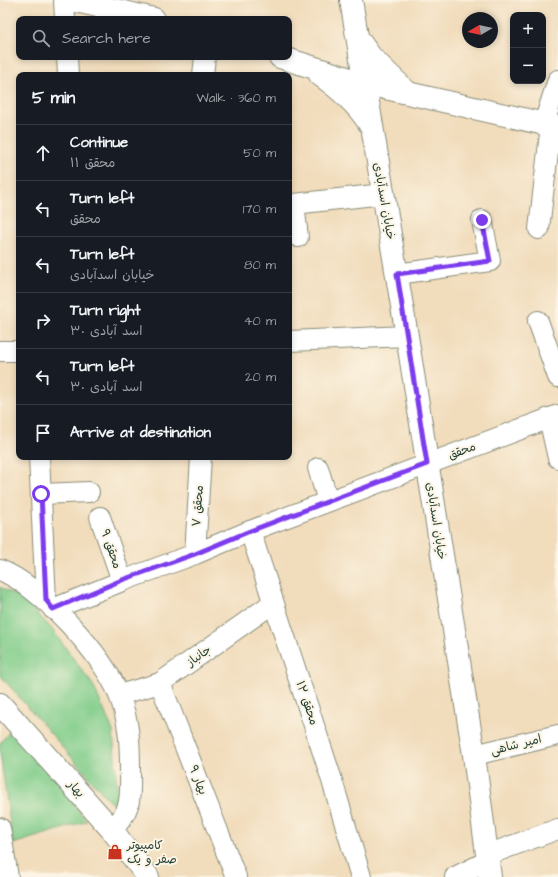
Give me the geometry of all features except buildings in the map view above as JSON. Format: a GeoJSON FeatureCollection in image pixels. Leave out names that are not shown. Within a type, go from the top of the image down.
{"type":"FeatureCollection","features":[{"type":"Feature","properties":{"kind":"main road"},"geometry":{"type":"LineString","coordinates":[[72,0],[141,16]]}},
{"type":"Feature","properties":{"kind":"main road","name":"خیابان اسدآبادی"},"geometry":{"type":"LineString","coordinates":[[351,0],[363,83],[397,274],[474,755],[488,864]]}},
{"type":"Feature","properties":{"kind":"main road"},"geometry":{"type":"LineString","coordinates":[[356,37],[371,57],[408,92]]}},
{"type":"Feature","properties":{"kind":"main road"},"geometry":{"type":"LineString","coordinates":[[289,60],[363,83],[551,125]]}},
{"type":"Feature","properties":{"kind":"main road"},"geometry":{"type":"LineString","coordinates":[[308,66],[347,95],[360,109],[371,126]]}},
{"type":"Feature","properties":{"kind":"main road","name":"بهار"},"geometry":{"type":"LineString","coordinates":[[2,713],[112,830],[148,877]]}},
{"type":"Feature","properties":{"kind":"street"},"geometry":{"type":"LineString","coordinates":[[64,0],[65,16]]}},
{"type":"Feature","properties":{"kind":"street"},"geometry":{"type":"LineString","coordinates":[[67,60],[68,72]]}},
{"type":"Feature","properties":{"kind":"street"},"geometry":{"type":"LineString","coordinates":[[203,72],[205,60]]}},
{"type":"Feature","properties":{"kind":"street"},"geometry":{"type":"LineString","coordinates":[[539,229],[551,125],[558,80]]}},
{"type":"Feature","properties":{"kind":"street"},"geometry":{"type":"LineString","coordinates":[[298,237],[294,204],[383,194]]}},
{"type":"Feature","properties":{"kind":"street"},"geometry":{"type":"LineString","coordinates":[[397,274],[490,261],[482,220]]}},
{"type":"Feature","properties":{"kind":"street"},"geometry":{"type":"LineString","coordinates":[[538,321],[558,377]]}},
{"type":"Feature","properties":{"kind":"street"},"geometry":{"type":"LineString","coordinates":[[292,341],[407,336]]}},
{"type":"Feature","properties":{"kind":"street"},"geometry":{"type":"LineString","coordinates":[[0,351],[16,351]]}},
{"type":"Feature","properties":{"kind":"street"},"geometry":{"type":"LineString","coordinates":[[554,416],[558,458]]}},
{"type":"Feature","properties":{"kind":"street","name":"محقق"},"geometry":{"type":"LineString","coordinates":[[49,604],[195,554],[328,501],[554,416]]}},
{"type":"Feature","properties":{"kind":"street"},"geometry":{"type":"LineString","coordinates":[[39,460],[49,604]]}},
{"type":"Feature","properties":{"kind":"street","name":"محقق ۷"},"geometry":{"type":"LineString","coordinates":[[195,554],[202,460]]}},
{"type":"Feature","properties":{"kind":"street"},"geometry":{"type":"LineString","coordinates":[[318,468],[328,501]]}},
{"type":"Feature","properties":{"kind":"street"},"geometry":{"type":"LineString","coordinates":[[41,494],[89,492]]}},
{"type":"Feature","properties":{"kind":"street","name":"محقق ۹"},"geometry":{"type":"LineString","coordinates":[[100,517],[122,580]]}},
{"type":"Feature","properties":{"kind":"street","name":"محقق ۱۲"},"geometry":{"type":"LineString","coordinates":[[250,531],[330,774],[361,877]]}},
{"type":"Feature","properties":{"kind":"street"},"geometry":{"type":"LineString","coordinates":[[0,570],[10,574],[49,604],[82,638],[106,671],[119,695],[130,734],[130,802],[124,818],[112,830]]}},
{"type":"Feature","properties":{"kind":"street","name":"جانباز"},"geometry":{"type":"LineString","coordinates":[[119,695],[160,683],[273,603]]}},
{"type":"Feature","properties":{"kind":"street","name":"بهار ۹"},"geometry":{"type":"LineString","coordinates":[[160,683],[236,877]]}},
{"type":"Feature","properties":{"kind":"street","name":"امیر شاهی"},"geometry":{"type":"LineString","coordinates":[[474,755],[558,735]]}},
{"type":"Feature","properties":{"kind":"street"},"geometry":{"type":"LineString","coordinates":[[0,828],[5,868]]}},
{"type":"Feature","properties":{"kind":"street"},"geometry":{"type":"LineString","coordinates":[[455,877],[488,864],[558,830]]}},
{"type":"Feature","properties":{"kind":"green space"},"geometry":{"type":"Polygon","coordinates":[[[0,587],[24,600],[50,627],[93,685],[113,731],[119,812],[0,675],[0,587]]]}},
{"type":"Feature","properties":{"kind":"green space"},"geometry":{"type":"Polygon","coordinates":[[[12,729],[85,799],[72,803],[87,821],[13,844],[0,753],[0,743],[12,729]]]}},
{"type":"Feature","properties":{"kind":"place","name":"کامپیوتر صفر و یک"},"geometry":{"type":"Point","coordinates":[115,852]}},
{"type":"Feature","properties":{"kind":"route"},"geometry":{"type":"LineString","coordinates":[[41,494],[46,600],[53,609],[122,580],[195,554],[250,531],[427,464],[397,274],[490,261],[482,220]]}}]}
